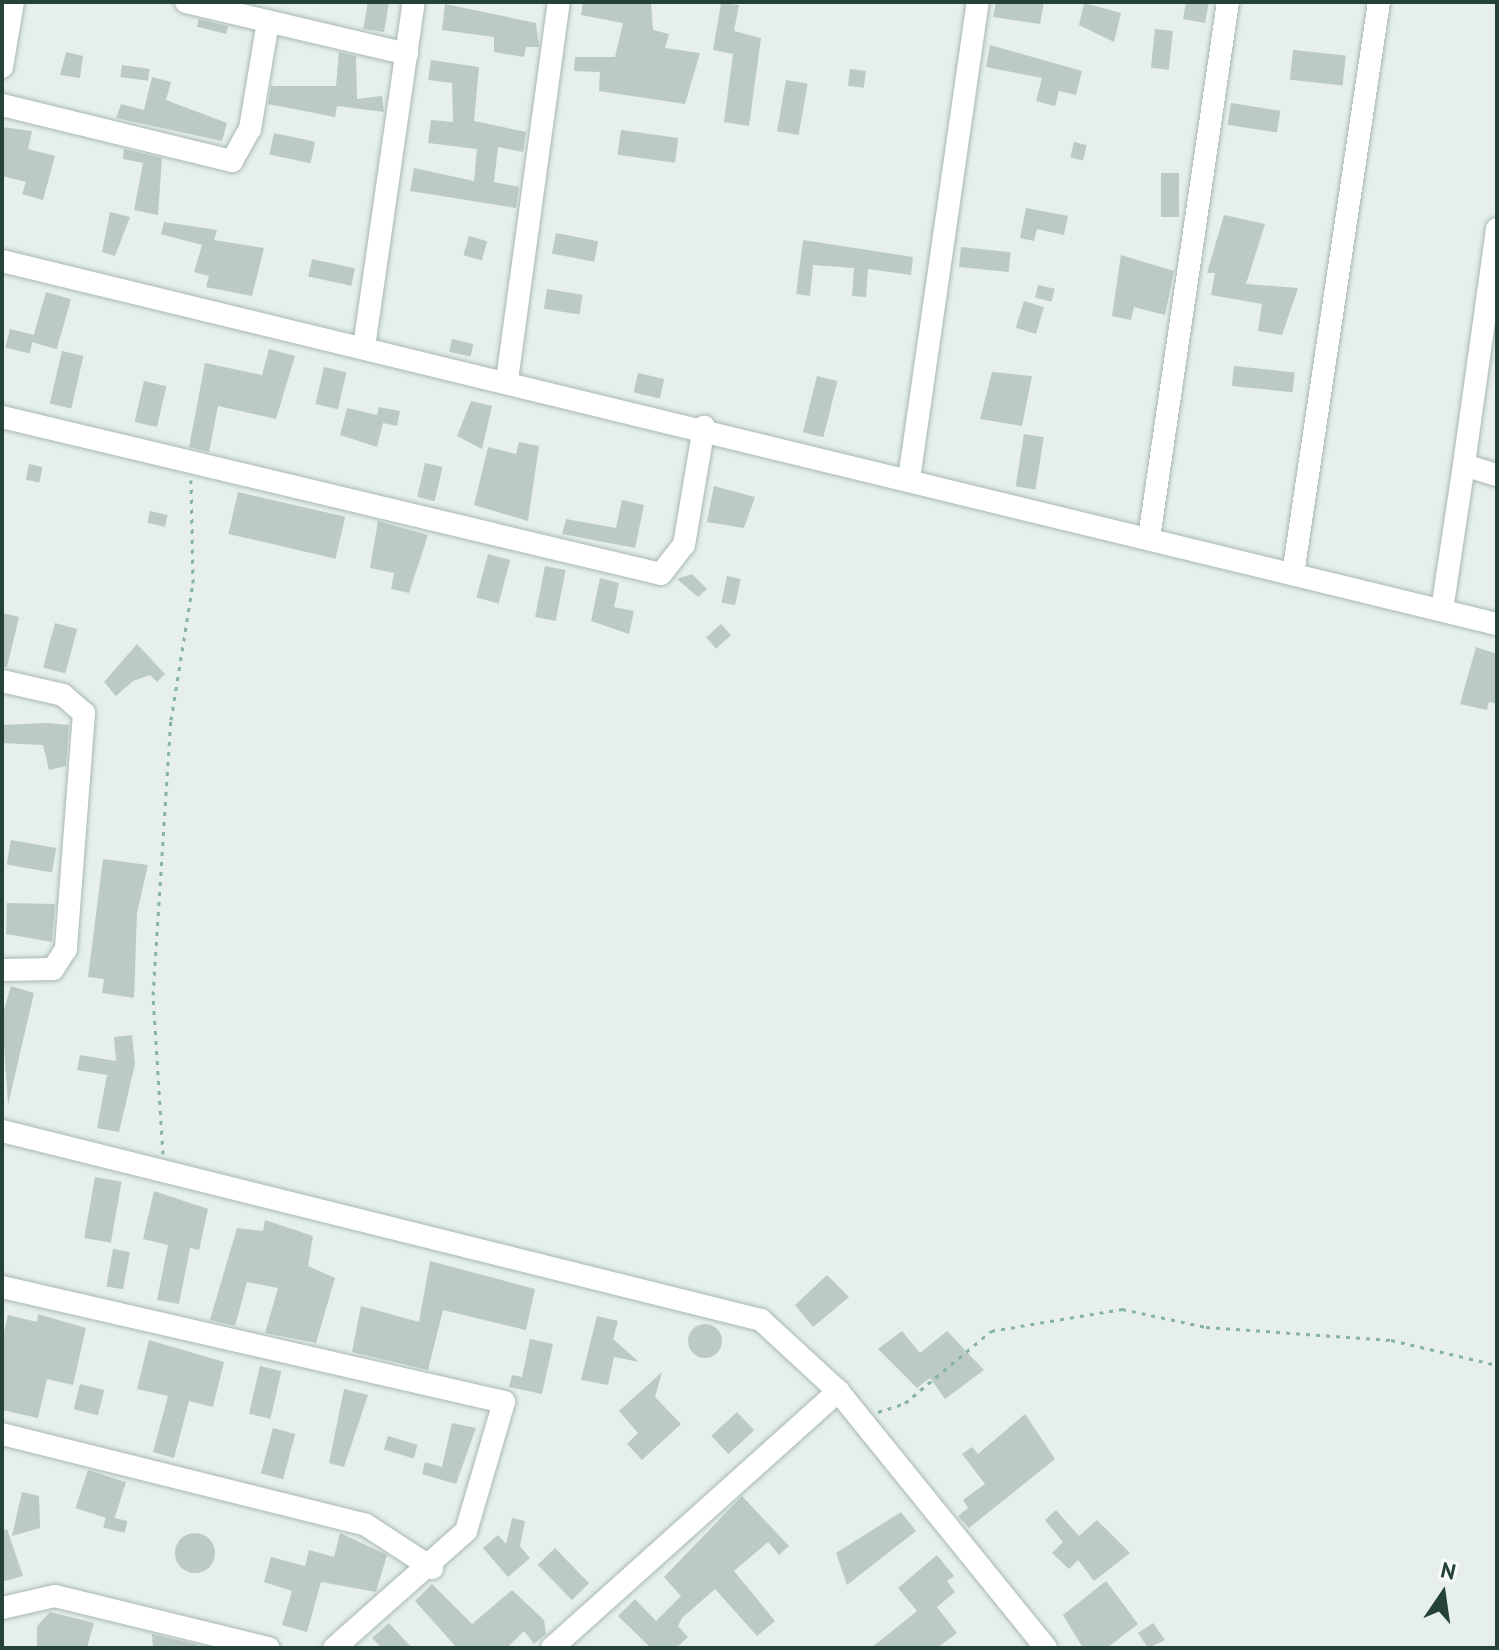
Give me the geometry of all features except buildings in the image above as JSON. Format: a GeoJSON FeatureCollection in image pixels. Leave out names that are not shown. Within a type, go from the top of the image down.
{"type":"FeatureCollection","features":[{"type":"Feature","properties":{"kind":"street"},"geometry":{"type":"LineString","coordinates":[[2,67],[13,2]]}},
{"type":"Feature","properties":{"kind":"street"},"geometry":{"type":"LineString","coordinates":[[186,2],[407,54]]}},
{"type":"Feature","properties":{"kind":"street"},"geometry":{"type":"LineString","coordinates":[[364,347],[414,2]]}},
{"type":"Feature","properties":{"kind":"street"},"geometry":{"type":"LineString","coordinates":[[507,380],[559,2]]}},
{"type":"Feature","properties":{"kind":"street"},"geometry":{"type":"LineString","coordinates":[[909,479],[978,2]]}},
{"type":"Feature","properties":{"kind":"street"},"geometry":{"type":"LineString","coordinates":[[1149,538],[1228,2]]}},
{"type":"Feature","properties":{"kind":"street"},"geometry":{"type":"LineString","coordinates":[[1293,574],[1379,2]]}},
{"type":"Feature","properties":{"kind":"street"},"geometry":{"type":"LineString","coordinates":[[2,105],[232,161],[250,129],[268,21]]}},
{"type":"Feature","properties":{"kind":"street"},"geometry":{"type":"LineString","coordinates":[[1442,610],[1497,229]]}},
{"type":"Feature","properties":{"kind":"street"},"geometry":{"type":"LineString","coordinates":[[2,261],[704,427],[1497,624]]}},
{"type":"Feature","properties":{"kind":"street"},"geometry":{"type":"LineString","coordinates":[[2,417],[661,574],[684,545],[704,427]]}},
{"type":"Feature","properties":{"kind":"street"},"geometry":{"type":"LineString","coordinates":[[1464,465],[1497,475]]}},
{"type":"Feature","properties":{"kind":"street"},"geometry":{"type":"LineString","coordinates":[[2,681],[63,695],[84,713],[66,949],[53,969],[2,970]]}},
{"type":"Feature","properties":{"kind":"street"},"geometry":{"type":"LineString","coordinates":[[2,1131],[164,1173],[716,1303],[783,1335],[838,1391],[1046,1648]]}},
{"type":"Feature","properties":{"kind":"street"},"geometry":{"type":"LineString","coordinates":[[2,1287],[504,1402],[476,1510],[432,1568],[334,1648]]}},
{"type":"Feature","properties":{"kind":"street"},"geometry":{"type":"LineString","coordinates":[[552,1648],[838,1391]]}},
{"type":"Feature","properties":{"kind":"street"},"geometry":{"type":"LineString","coordinates":[[2,1434],[366,1525],[432,1568]]}},
{"type":"Feature","properties":{"kind":"street"},"geometry":{"type":"LineString","coordinates":[[2,1608],[55,1596],[269,1648]]}},
{"type":"Feature","properties":{"kind":"path"},"geometry":{"type":"LineString","coordinates":[[164,1173],[153,995],[171,720],[193,583],[192,461]]}},
{"type":"Feature","properties":{"kind":"path"},"geometry":{"type":"LineString","coordinates":[[859,1418],[905,1403],[991,1331],[1122,1309],[1206,1327],[1391,1340],[1497,1365]]}}]}
